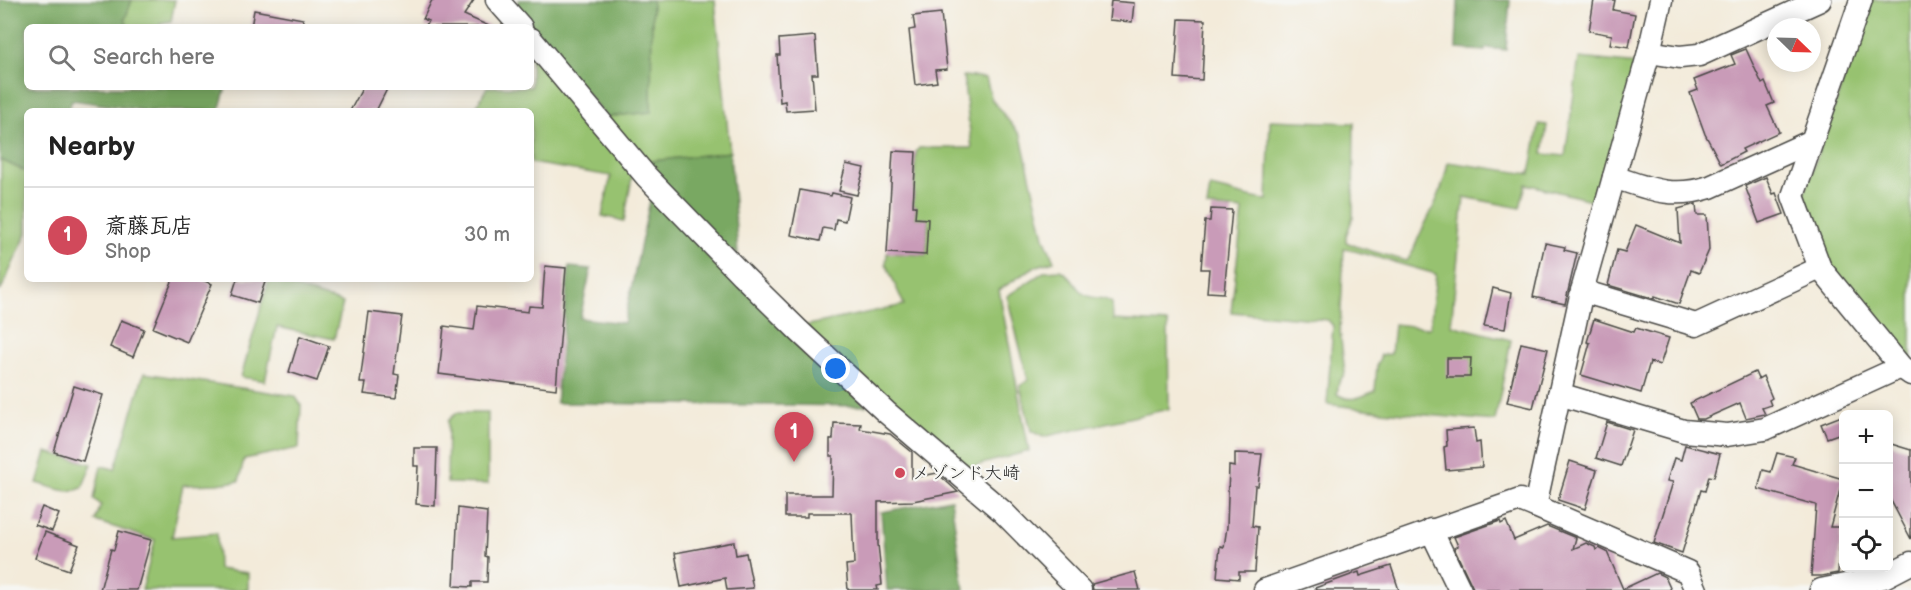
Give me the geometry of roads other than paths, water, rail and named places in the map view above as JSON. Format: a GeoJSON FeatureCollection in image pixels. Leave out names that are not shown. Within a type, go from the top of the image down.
{"type":"FeatureCollection","features":[{"type":"Feature","properties":{"kind":"street"},"geometry":{"type":"LineString","coordinates":[[496,0],[518,24]]}},
{"type":"Feature","properties":{"kind":"street"},"geometry":{"type":"LineString","coordinates":[[1535,506],[1582,291],[1649,52],[1661,0]]}},
{"type":"Feature","properties":{"kind":"street"},"geometry":{"type":"LineString","coordinates":[[1649,52],[1680,57],[1699,55],[1820,0]]}},
{"type":"Feature","properties":{"kind":"street"},"geometry":{"type":"LineString","coordinates":[[1559,394],[1684,431],[1727,435],[1765,429],[1906,370],[1820,268],[1793,196],[1861,0]]}},
{"type":"Feature","properties":{"kind":"street"},"geometry":{"type":"LineString","coordinates":[[534,43],[646,176],[742,275],[799,332],[886,412],[1002,511],[1073,589]]}},
{"type":"Feature","properties":{"kind":"street"},"geometry":{"type":"LineString","coordinates":[[1614,177],[1659,191],[1682,194],[1710,187],[1812,141]]}},
{"type":"Feature","properties":{"kind":"street"},"geometry":{"type":"LineString","coordinates":[[1582,291],[1696,325],[1820,268]]}},
{"type":"Feature","properties":{"kind":"street"},"geometry":{"type":"LineString","coordinates":[[1265,590],[1520,500],[1688,572],[1696,590]]}},
{"type":"Feature","properties":{"kind":"street"},"geometry":{"type":"LineString","coordinates":[[1431,530],[1460,590]]}},
{"type":"Feature","properties":{"kind":"street"},"geometry":{"type":"LineString","coordinates":[[1821,590],[1884,577],[1911,562]]}},
{"type":"Feature","properties":{"kind":"place","name":"斎藤瓦店"},"geometry":{"type":"Point","coordinates":[794,462]}},
{"type":"Feature","properties":{"kind":"place","name":"メゾンド大崎"},"geometry":{"type":"Point","coordinates":[900,473]}}]}
